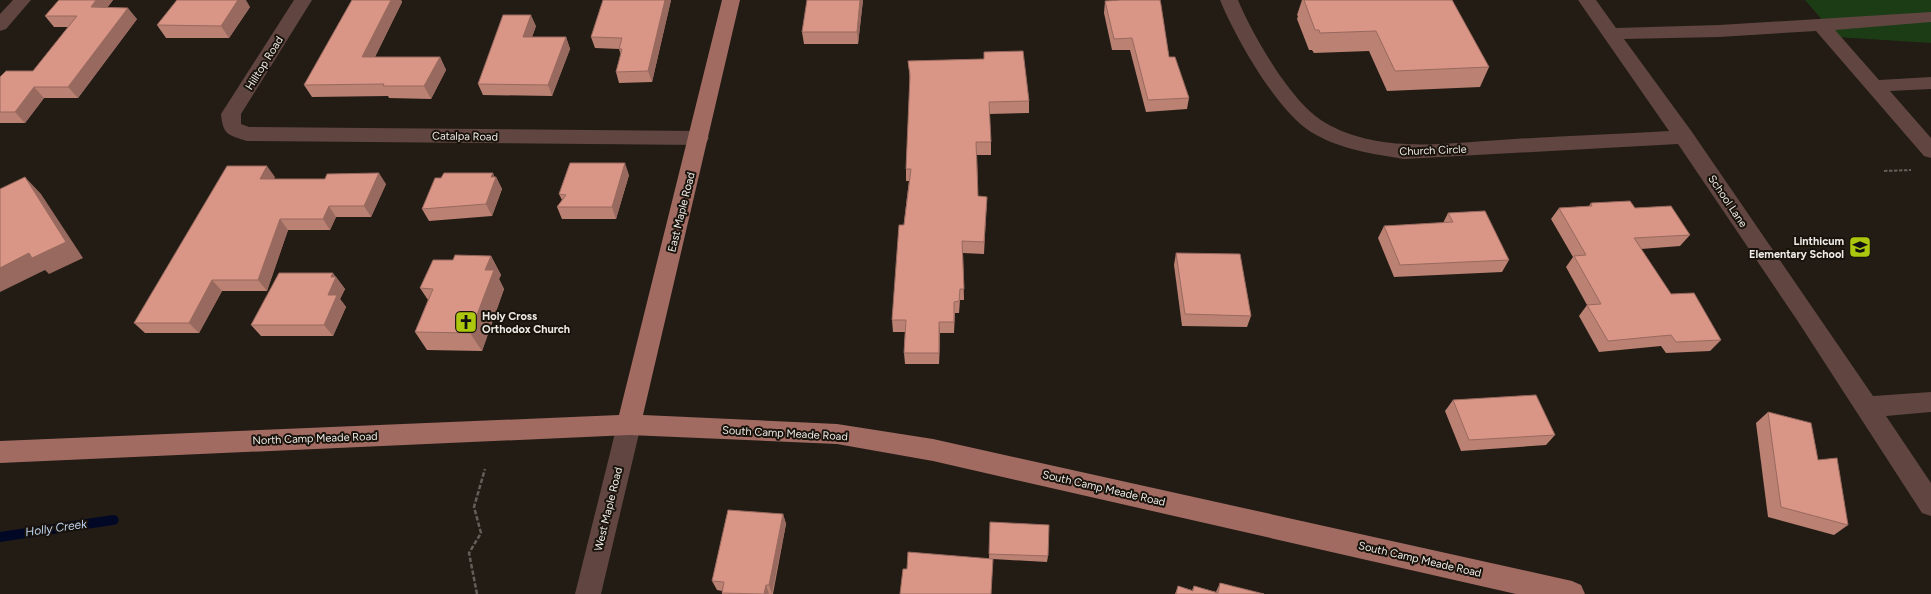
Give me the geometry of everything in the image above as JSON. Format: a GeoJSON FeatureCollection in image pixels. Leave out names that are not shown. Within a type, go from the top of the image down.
{"type":"FeatureCollection","features":[{"type":"Feature","properties":{"kind":"main road","name":"East Maple Road"},"geometry":{"type":"LineString","coordinates":[[629,424],[731,0]]}},
{"type":"Feature","properties":{"kind":"main road","name":"North Camp Meade Road"},"geometry":{"type":"LineString","coordinates":[[0,452],[629,424]]}},
{"type":"Feature","properties":{"kind":"main road","name":"South Camp Meade Road"},"geometry":{"type":"LineString","coordinates":[[629,424],[837,434],[933,450],[1572,594]]}},
{"type":"Feature","properties":{"kind":"street"},"geometry":{"type":"LineString","coordinates":[[0,25],[22,0]]}},
{"type":"Feature","properties":{"kind":"street","name":"Hilltop Road"},"geometry":{"type":"LineString","coordinates":[[232,128],[231,114],[303,0]]}},
{"type":"Feature","properties":{"kind":"street","name":"Church Circle"},"geometry":{"type":"LineString","coordinates":[[1230,0],[1236,18],[1259,57],[1294,108],[1318,127],[1347,141],[1378,149],[1404,152],[1685,137]]}},
{"type":"Feature","properties":{"kind":"street","name":"School Lane"},"geometry":{"type":"LineString","coordinates":[[1587,0],[1685,137],[1868,407],[1931,505]]}},
{"type":"Feature","properties":{"kind":"street"},"geometry":{"type":"LineString","coordinates":[[1611,34],[1719,31],[1931,17]]}},
{"type":"Feature","properties":{"kind":"street"},"geometry":{"type":"LineString","coordinates":[[1821,25],[1931,151]]}},
{"type":"Feature","properties":{"kind":"street"},"geometry":{"type":"LineString","coordinates":[[1875,86],[1931,83]]}},
{"type":"Feature","properties":{"kind":"street","name":"Catalpa Road"},"geometry":{"type":"LineString","coordinates":[[232,128],[247,134],[699,138]]}},
{"type":"Feature","properties":{"kind":"street"},"geometry":{"type":"LineString","coordinates":[[1868,407],[1931,402]]}},
{"type":"Feature","properties":{"kind":"street","name":"West Maple Road"},"geometry":{"type":"LineString","coordinates":[[588,594],[629,424]]}},
{"type":"Feature","properties":{"kind":"path"},"geometry":{"type":"LineString","coordinates":[[1884,171],[1914,170]]}},
{"type":"Feature","properties":{"kind":"path"},"geometry":{"type":"LineString","coordinates":[[477,594],[468,552],[479,539],[481,533],[474,507],[485,469]]}},
{"type":"Feature","properties":{"kind":"green space"},"geometry":{"type":"Polygon","coordinates":[[[1805,0],[1931,0],[1931,43],[1837,37],[1805,0]]]}},
{"type":"Feature","properties":{"kind":"building"},"geometry":{"type":"Polygon","coordinates":[[[59,0],[96,0],[91,7],[128,8],[68,87],[34,87],[15,112],[0,112],[0,77],[6,71],[33,71],[77,16],[45,16],[59,0]]]}},
{"type":"Feature","properties":{"kind":"building"},"geometry":{"type":"Polygon","coordinates":[[[177,0],[238,0],[221,26],[157,25],[177,0]]]}},
{"type":"Feature","properties":{"kind":"building"},"geometry":{"type":"Polygon","coordinates":[[[352,0],[391,0],[362,57],[440,57],[424,86],[383,86],[384,84],[304,85],[352,0]]]}},
{"type":"Feature","properties":{"kind":"building"},"geometry":{"type":"Polygon","coordinates":[[[603,0],[665,0],[648,71],[616,72],[622,49],[619,49],[622,38],[591,37],[603,0]]]}},
{"type":"Feature","properties":{"kind":"building"},"geometry":{"type":"Polygon","coordinates":[[[807,0],[860,0],[857,32],[802,32],[807,0]]]}},
{"type":"Feature","properties":{"kind":"building"},"geometry":{"type":"Polygon","coordinates":[[[1160,0],[1169,57],[1175,57],[1189,98],[1148,100],[1132,38],[1114,39],[1105,1],[1160,0]]]}},
{"type":"Feature","properties":{"kind":"building"},"geometry":{"type":"Polygon","coordinates":[[[1304,0],[1452,0],[1489,67],[1395,71],[1376,31],[1320,33],[1319,30],[1315,30],[1304,0]]]}},
{"type":"Feature","properties":{"kind":"building"},"geometry":{"type":"Polygon","coordinates":[[[503,15],[531,15],[523,37],[566,37],[548,85],[478,84],[503,15]]]}},
{"type":"Feature","properties":{"kind":"building"},"geometry":{"type":"Polygon","coordinates":[[[1023,51],[1029,101],[989,102],[991,142],[976,142],[978,196],[987,197],[984,242],[962,241],[964,289],[960,289],[959,301],[954,302],[954,322],[939,322],[939,353],[904,353],[906,320],[892,320],[899,225],[904,225],[911,169],[906,169],[910,75],[908,61],[984,59],[984,52],[1023,51]]]}},
{"type":"Feature","properties":{"kind":"building"},"geometry":{"type":"Polygon","coordinates":[[[570,163],[625,163],[612,207],[557,207],[566,195],[559,194],[570,163]]]}},
{"type":"Feature","properties":{"kind":"building"},"geometry":{"type":"Polygon","coordinates":[[[227,166],[267,166],[260,179],[325,179],[327,174],[379,173],[364,206],[329,206],[323,219],[280,219],[258,280],[212,280],[189,323],[134,323],[227,166]]]}},
{"type":"Feature","properties":{"kind":"building"},"geometry":{"type":"Polygon","coordinates":[[[444,173],[493,173],[491,177],[496,177],[486,204],[422,209],[435,178],[441,178],[444,173]]]}},
{"type":"Feature","properties":{"kind":"building"},"geometry":{"type":"Polygon","coordinates":[[[25,177],[66,242],[32,258],[29,253],[0,268],[0,189],[25,177]]]}},
{"type":"Feature","properties":{"kind":"building"},"geometry":{"type":"Polygon","coordinates":[[[1630,201],[1635,208],[1671,206],[1690,235],[1634,238],[1671,294],[1694,293],[1721,340],[1676,342],[1671,335],[1608,341],[1587,305],[1601,304],[1574,256],[1586,255],[1559,208],[1592,206],[1591,203],[1630,201]]]}},
{"type":"Feature","properties":{"kind":"building"},"geometry":{"type":"Polygon","coordinates":[[[1485,211],[1509,260],[1400,265],[1384,226],[1453,222],[1448,213],[1485,211]]]}},
{"type":"Feature","properties":{"kind":"building"},"geometry":{"type":"Polygon","coordinates":[[[1176,253],[1240,254],[1251,316],[1185,314],[1176,253]]]}},
{"type":"Feature","properties":{"kind":"building"},"geometry":{"type":"Polygon","coordinates":[[[455,255],[491,256],[485,270],[494,270],[470,333],[415,332],[433,289],[420,288],[433,260],[453,260],[455,255]]]}},
{"type":"Feature","properties":{"kind":"building"},"geometry":{"type":"Polygon","coordinates":[[[279,273],[333,273],[331,277],[336,277],[328,295],[337,295],[324,325],[251,325],[279,273]]]}},
{"type":"Feature","properties":{"kind":"building"},"geometry":{"type":"Polygon","coordinates":[[[1536,395],[1555,435],[1469,440],[1453,400],[1536,395]]]}},
{"type":"Feature","properties":{"kind":"building"},"geometry":{"type":"Polygon","coordinates":[[[1768,412],[1811,423],[1818,460],[1837,458],[1848,525],[1781,507],[1768,412]]]}},
{"type":"Feature","properties":{"kind":"building"},"geometry":{"type":"Polygon","coordinates":[[[728,510],[783,514],[769,585],[766,585],[764,594],[722,593],[724,582],[712,581],[728,510]]]}},
{"type":"Feature","properties":{"kind":"building"},"geometry":{"type":"Polygon","coordinates":[[[990,522],[1049,525],[1048,556],[989,554],[990,522]]]}},
{"type":"Feature","properties":{"kind":"building"},"geometry":{"type":"Polygon","coordinates":[[[908,552],[993,559],[991,594],[900,594],[903,569],[907,569],[908,552]]]}},
{"type":"Feature","properties":{"kind":"building"},"geometry":{"type":"Polygon","coordinates":[[[1220,583],[1264,594],[1176,594],[1178,586],[1193,591],[1194,586],[1218,593],[1220,583]]]}},
{"type":"Feature","properties":{"kind":"waterway","name":"Holly Creek"},"geometry":{"type":"LineString","coordinates":[[0,537],[113,520]]}},
{"type":"Feature","properties":{"kind":"place","name":"Linthicum Elementary School"},"geometry":{"type":"Point","coordinates":[1860,247]}},
{"type":"Feature","properties":{"kind":"place","name":"Holy Cross Orthodox Church"},"geometry":{"type":"Point","coordinates":[466,322]}}]}
